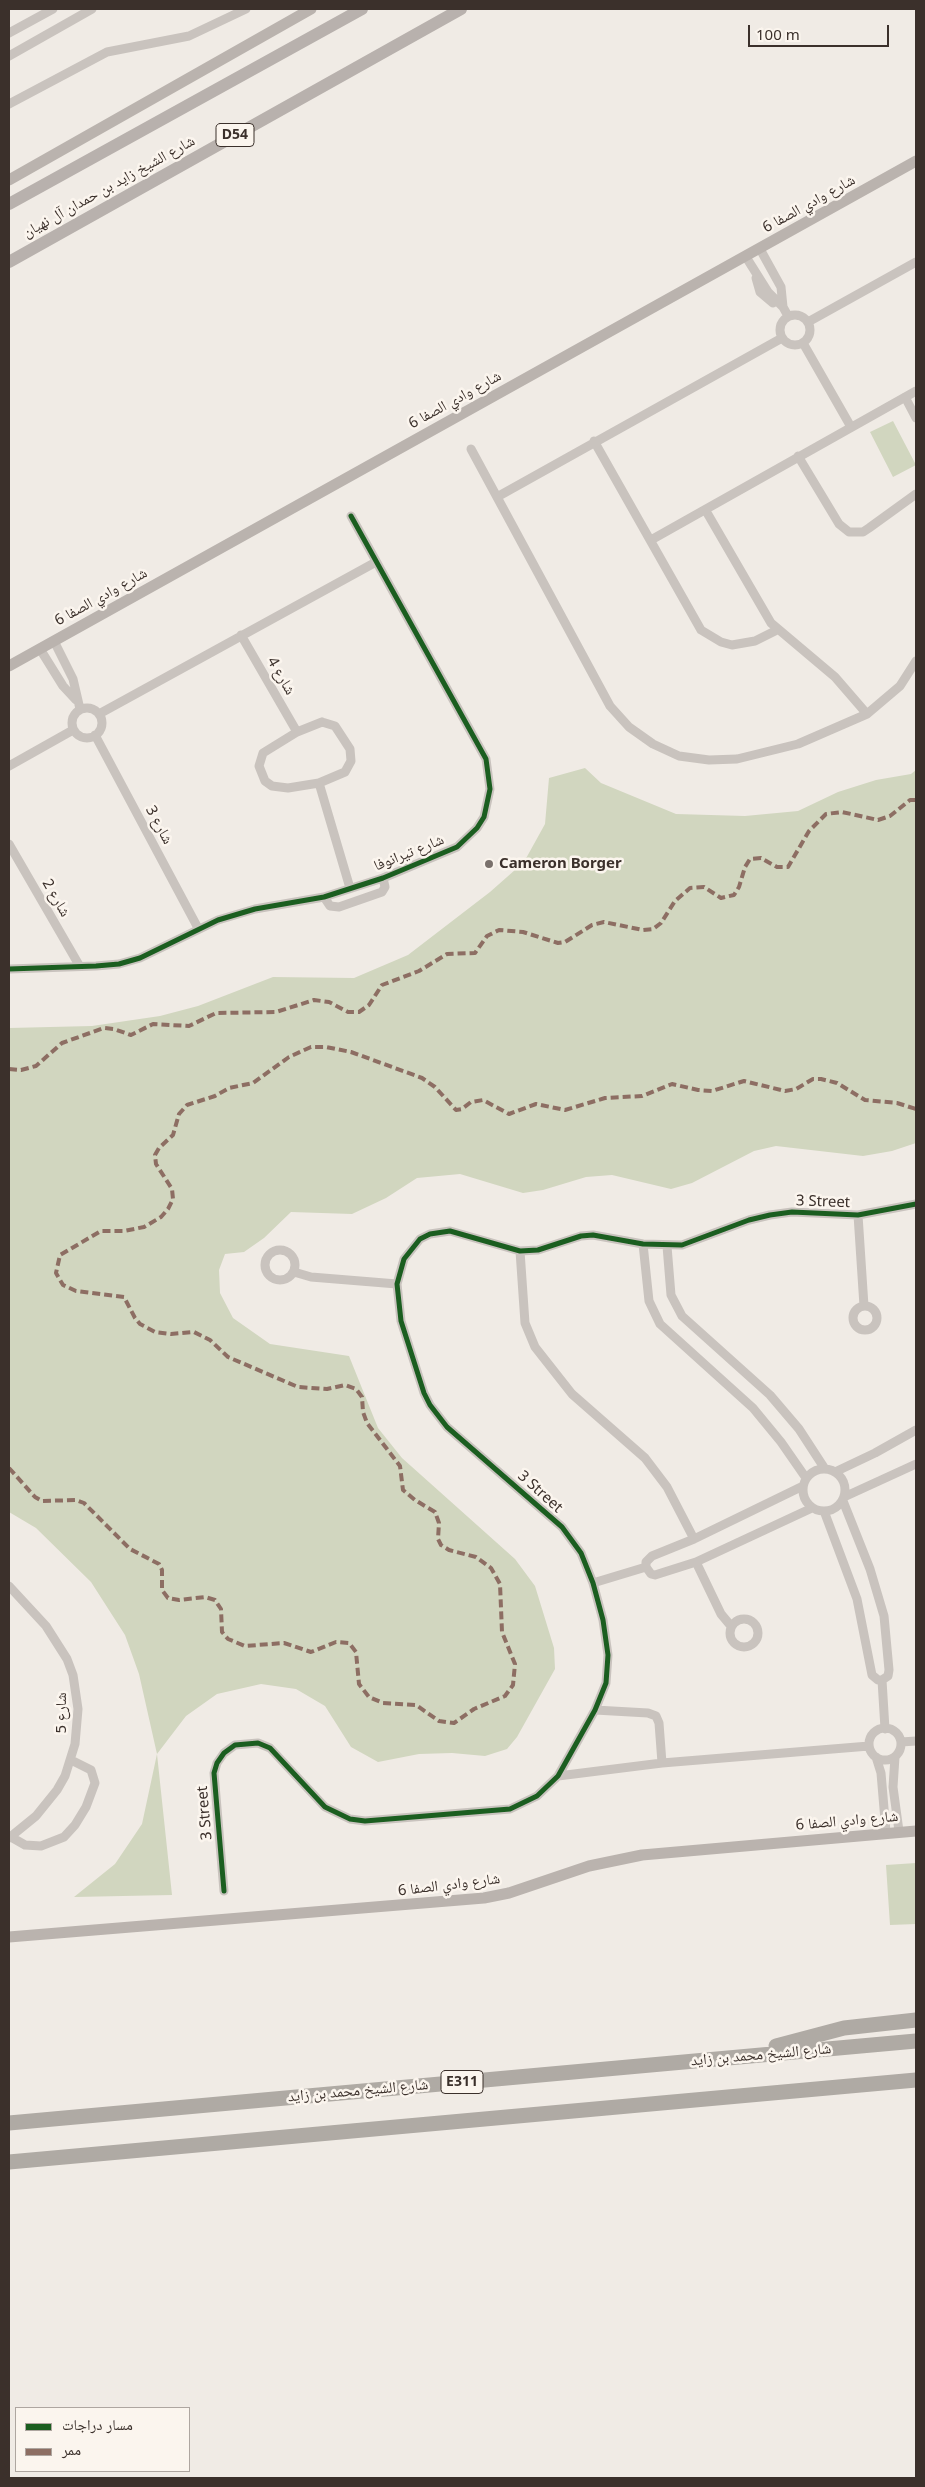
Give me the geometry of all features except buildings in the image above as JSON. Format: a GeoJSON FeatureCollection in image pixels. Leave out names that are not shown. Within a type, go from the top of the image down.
{"type":"FeatureCollection","features":[{"type":"Feature","properties":{"kind":"highway"},"geometry":{"type":"LineString","coordinates":[[736,2057],[844,2028],[916,2020]]}},
{"type":"Feature","properties":{"kind":"highway","name":"شارع الشيخ محمد بن زايد"},"geometry":{"type":"LineString","coordinates":[[9,2123],[916,2041]]}},
{"type":"Feature","properties":{"kind":"highway"},"geometry":{"type":"LineString","coordinates":[[9,2162],[916,2080]]}},
{"type":"Feature","properties":{"kind":"main road"},"geometry":{"type":"LineString","coordinates":[[9,180],[311,9]]}},
{"type":"Feature","properties":{"kind":"main road"},"geometry":{"type":"LineString","coordinates":[[9,204],[362,9]]}},
{"type":"Feature","properties":{"kind":"main road","name":"شارع الشيخ زايد بن حمدان آل نهيان"},"geometry":{"type":"LineString","coordinates":[[9,262],[461,9]]}},
{"type":"Feature","properties":{"kind":"main road","name":"شارع وادي الصفا 6"},"geometry":{"type":"LineString","coordinates":[[9,666],[916,161]]}},
{"type":"Feature","properties":{"kind":"main road","name":"شارع وادي الصفا 6"},"geometry":{"type":"LineString","coordinates":[[9,1937],[484,1898],[510,1893],[589,1866],[642,1855],[886,1832],[916,1831]]}},
{"type":"Feature","properties":{"kind":"street"},"geometry":{"type":"LineString","coordinates":[[9,33],[53,9]]}},
{"type":"Feature","properties":{"kind":"street"},"geometry":{"type":"LineString","coordinates":[[9,56],[92,9]]}},
{"type":"Feature","properties":{"kind":"street"},"geometry":{"type":"LineString","coordinates":[[9,104],[107,52],[189,36],[246,9]]}},
{"type":"Feature","properties":{"kind":"street"},"geometry":{"type":"LineString","coordinates":[[760,249],[781,287],[783,307]]}},
{"type":"Feature","properties":{"kind":"street"},"geometry":{"type":"LineString","coordinates":[[746,257],[772,298],[783,307],[788,316]]}},
{"type":"Feature","properties":{"kind":"street"},"geometry":{"type":"LineString","coordinates":[[808,322],[916,262]]}},
{"type":"Feature","properties":{"kind":"street"},"geometry":{"type":"LineString","coordinates":[[756,274],[770,266]]}},
{"type":"Feature","properties":{"kind":"street"},"geometry":{"type":"LineString","coordinates":[[788,316],[801,316],[808,322],[810,333],[803,343],[791,345],[782,338],[781,323],[788,316]]}},
{"type":"Feature","properties":{"kind":"street"},"geometry":{"type":"LineString","coordinates":[[497,496],[782,338]]}},
{"type":"Feature","properties":{"kind":"street"},"geometry":{"type":"LineString","coordinates":[[803,343],[850,427]]}},
{"type":"Feature","properties":{"kind":"street"},"geometry":{"type":"LineString","coordinates":[[651,540],[706,511],[798,456],[916,391]]}},
{"type":"Feature","properties":{"kind":"street"},"geometry":{"type":"LineString","coordinates":[[905,397],[916,418]]}},
{"type":"Feature","properties":{"kind":"street"},"geometry":{"type":"LineString","coordinates":[[594,441],[651,540],[694,621],[710,638],[721,642],[744,644],[777,630]]}},
{"type":"Feature","properties":{"kind":"street"},"geometry":{"type":"LineString","coordinates":[[471,449],[610,706],[629,727],[653,744],[679,756],[709,760],[737,759],[798,744],[867,714],[900,686],[916,661]]}},
{"type":"Feature","properties":{"kind":"street"},"geometry":{"type":"LineString","coordinates":[[798,456],[839,524],[848,532],[863,532],[916,494]]}},
{"type":"Feature","properties":{"kind":"street"},"geometry":{"type":"LineString","coordinates":[[706,511],[766,616],[777,630],[835,677],[867,714]]}},
{"type":"Feature","properties":{"kind":"street","name":"شارع تيرانوفا"},"geometry":{"type":"LineString","coordinates":[[9,969],[79,965],[96,966],[140,958],[180,940],[198,928],[238,913],[324,897],[383,878],[457,846],[468,838],[484,816],[490,789],[490,774],[480,746],[351,516]]}},
{"type":"Feature","properties":{"kind":"street"},"geometry":{"type":"LineString","coordinates":[[99,714],[376,562]]}},
{"type":"Feature","properties":{"kind":"street","name":"شارع 4"},"geometry":{"type":"LineString","coordinates":[[241,635],[297,732]]}},
{"type":"Feature","properties":{"kind":"street"},"geometry":{"type":"LineString","coordinates":[[40,648],[76,702],[99,714],[102,726],[95,735],[83,738],[73,730],[71,720],[76,702],[74,679],[54,641]]}},
{"type":"Feature","properties":{"kind":"street"},"geometry":{"type":"LineString","coordinates":[[51,666],[64,659]]}},
{"type":"Feature","properties":{"kind":"street"},"geometry":{"type":"LineString","coordinates":[[316,723],[329,723],[339,730],[350,749],[351,761],[345,772],[319,783],[279,788],[265,781],[259,766],[263,753],[297,732],[316,723]]}},
{"type":"Feature","properties":{"kind":"street"},"geometry":{"type":"LineString","coordinates":[[9,766],[73,730]]}},
{"type":"Feature","properties":{"kind":"street","name":"شارع 3"},"geometry":{"type":"LineString","coordinates":[[95,735],[198,928]]}},
{"type":"Feature","properties":{"kind":"street"},"geometry":{"type":"LineString","coordinates":[[319,783],[350,888]]}},
{"type":"Feature","properties":{"kind":"street","name":"شارع 2"},"geometry":{"type":"LineString","coordinates":[[9,844],[79,965]]}},
{"type":"Feature","properties":{"kind":"street"},"geometry":{"type":"LineString","coordinates":[[324,897],[330,906],[339,907],[382,892],[385,887],[383,878]]}},
{"type":"Feature","properties":{"kind":"street","name":"3 Street"},"geometry":{"type":"LineString","coordinates":[[224,1891],[214,1773],[217,1762],[224,1753],[235,1745],[258,1743],[270,1748],[325,1807],[350,1819],[365,1821],[510,1809],[537,1796],[558,1776],[595,1710],[606,1683],[608,1655],[603,1620],[593,1583],[581,1553],[562,1528],[452,1432],[438,1416],[424,1393],[406,1337],[398,1303],[397,1284],[404,1259],[420,1239],[430,1234],[450,1231],[520,1251],[538,1250],[581,1236],[594,1235],[643,1244],[667,1246],[697,1241],[729,1227],[770,1215],[792,1212],[858,1215],[916,1204]]}},
{"type":"Feature","properties":{"kind":"street"},"geometry":{"type":"LineString","coordinates":[[858,1215],[864,1306]]}},
{"type":"Feature","properties":{"kind":"street"},"geometry":{"type":"LineString","coordinates":[[643,1244],[649,1300],[660,1324],[753,1408],[781,1442],[805,1482],[804,1498],[812,1508],[824,1512],[835,1509],[844,1499],[916,1464]]}},
{"type":"Feature","properties":{"kind":"street"},"geometry":{"type":"LineString","coordinates":[[667,1246],[671,1295],[682,1316],[770,1395],[799,1429],[825,1469]]}},
{"type":"Feature","properties":{"kind":"street"},"geometry":{"type":"LineString","coordinates":[[520,1251],[525,1323],[535,1347],[572,1394],[627,1440],[650,1463],[674,1499],[694,1539]]}},
{"type":"Feature","properties":{"kind":"street"},"geometry":{"type":"LineString","coordinates":[[294,1272],[311,1277],[397,1284]]}},
{"type":"Feature","properties":{"kind":"street"},"geometry":{"type":"LineString","coordinates":[[835,1472],[882,1450],[916,1430]]}},
{"type":"Feature","properties":{"kind":"street"},"geometry":{"type":"LineString","coordinates":[[812,1508],[696,1562],[655,1575],[651,1574],[646,1567],[646,1562],[652,1556],[694,1539],[805,1482],[811,1473],[825,1469],[835,1472],[844,1482],[844,1499],[870,1569],[882,1610],[889,1670],[888,1676],[882,1680],[878,1680],[872,1675],[857,1599],[824,1512]]}},
{"type":"Feature","properties":{"kind":"street"},"geometry":{"type":"LineString","coordinates":[[696,1562],[722,1614],[731,1626]]}},
{"type":"Feature","properties":{"kind":"street"},"geometry":{"type":"LineString","coordinates":[[593,1583],[646,1567]]}},
{"type":"Feature","properties":{"kind":"street","name":"شارع 5"},"geometry":{"type":"LineString","coordinates":[[9,1586],[46,1626],[67,1659],[73,1675],[78,1718],[71,1760],[61,1783],[47,1804],[36,1816],[10,1838]]}},
{"type":"Feature","properties":{"kind":"street"},"geometry":{"type":"LineString","coordinates":[[882,1680],[885,1729]]}},
{"type":"Feature","properties":{"kind":"street"},"geometry":{"type":"LineString","coordinates":[[595,1710],[648,1713],[656,1716],[659,1723],[662,1763]]}},
{"type":"Feature","properties":{"kind":"street"},"geometry":{"type":"LineString","coordinates":[[869,1746],[875,1732],[885,1729],[897,1734],[901,1742],[898,1753],[895,1756],[893,1778],[898,1808],[899,1831]]}},
{"type":"Feature","properties":{"kind":"street"},"geometry":{"type":"LineString","coordinates":[[901,1742],[916,1741]]}},
{"type":"Feature","properties":{"kind":"street"},"geometry":{"type":"LineString","coordinates":[[558,1776],[662,1763],[869,1746]]}},
{"type":"Feature","properties":{"kind":"street"},"geometry":{"type":"LineString","coordinates":[[869,1746],[876,1757],[882,1778],[886,1832]]}},
{"type":"Feature","properties":{"kind":"street"},"geometry":{"type":"LineString","coordinates":[[876,1757],[885,1760],[895,1756]]}},
{"type":"Feature","properties":{"kind":"street"},"geometry":{"type":"LineString","coordinates":[[10,1838],[25,1844],[41,1846],[64,1837],[75,1825],[95,1783],[91,1770],[71,1760]]}},
{"type":"Feature","properties":{"kind":"street"},"geometry":{"type":"LineString","coordinates":[[882,1778],[893,1778]]}},
{"type":"Feature","properties":{"kind":"street"},"geometry":{"type":"LineString","coordinates":[[884,1809],[898,1808]]}},
{"type":"Feature","properties":{"kind":"green space"},"geometry":{"type":"Polygon","coordinates":[[[893,421],[916,465],[893,477],[870,432],[893,421]]]}},
{"type":"Feature","properties":{"kind":"green space"},"geometry":{"type":"Polygon","coordinates":[[[585,768],[601,783],[676,814],[745,816],[798,811],[838,792],[876,780],[911,774],[916,770],[916,1143],[892,1151],[863,1156],[776,1146],[754,1151],[692,1183],[671,1189],[612,1175],[586,1177],[543,1190],[523,1193],[460,1174],[417,1178],[386,1198],[352,1214],[291,1212],[264,1238],[244,1252],[225,1254],[219,1270],[220,1293],[233,1318],[270,1344],[349,1356],[378,1428],[402,1458],[515,1559],[535,1586],[554,1648],[555,1669],[517,1737],[507,1749],[485,1756],[452,1753],[419,1754],[378,1762],[351,1747],[325,1706],[296,1689],[261,1684],[217,1694],[186,1716],[157,1754],[139,1674],[125,1635],[91,1582],[36,1528],[9,1512],[9,1028],[92,1026],[160,1016],[198,1006],[273,977],[354,978],[408,955],[490,892],[524,862],[545,824],[549,778],[585,768]]]}},
{"type":"Feature","properties":{"kind":"green space"},"geometry":{"type":"Polygon","coordinates":[[[157,1754],[172,1895],[74,1897],[115,1864],[142,1824],[157,1754]]]}},
{"type":"Feature","properties":{"kind":"green space"},"geometry":{"type":"Polygon","coordinates":[[[916,1863],[916,1924],[890,1925],[886,1865],[916,1863]]]}},
{"type":"Feature","properties":{"kind":"marked path"},"geometry":{"type":"LineString","coordinates":[[9,1069],[21,1070],[36,1066],[62,1043],[104,1028],[114,1029],[131,1035],[153,1024],[189,1026],[216,1013],[276,1012],[314,1000],[329,1002],[348,1012],[359,1012],[369,1005],[382,985],[419,971],[447,954],[475,953],[487,936],[499,930],[523,932],[558,943],[565,942],[592,925],[604,922],[643,930],[653,929],[661,923],[675,901],[690,888],[704,887],[721,898],[734,895],[750,859],[761,858],[777,867],[788,867],[809,831],[826,814],[842,812],[878,820],[890,816],[910,800],[916,800]]}},
{"type":"Feature","properties":{"kind":"marked path"},"geometry":{"type":"LineString","coordinates":[[9,1468],[35,1497],[42,1501],[76,1500],[84,1503],[130,1549],[159,1564],[162,1570],[162,1590],[168,1598],[179,1600],[205,1597],[215,1600],[221,1609],[222,1632],[228,1639],[245,1646],[284,1643],[311,1652],[336,1642],[349,1643],[356,1652],[359,1684],[369,1697],[383,1703],[416,1705],[439,1721],[454,1723],[474,1709],[505,1696],[513,1685],[515,1664],[502,1632],[500,1584],[491,1568],[476,1557],[449,1550],[441,1545],[438,1539],[439,1523],[435,1512],[403,1490],[400,1466],[367,1423],[363,1412],[362,1397],[356,1389],[345,1385],[327,1389],[298,1387],[228,1357],[210,1340],[194,1332],[171,1334],[155,1332],[140,1324],[124,1297],[76,1291],[63,1285],[56,1273],[60,1255],[101,1231],[124,1231],[144,1227],[161,1217],[173,1199],[172,1189],[156,1164],[155,1155],[159,1148],[173,1135],[179,1114],[187,1105],[215,1096],[229,1088],[253,1083],[289,1057],[311,1047],[326,1047],[351,1052],[422,1078],[435,1087],[456,1110],[462,1109],[471,1102],[483,1100],[509,1114],[536,1104],[565,1110],[605,1098],[642,1096],[672,1084],[712,1091],[744,1081],[785,1091],[796,1089],[813,1079],[837,1083],[865,1100],[897,1103],[916,1109]]}},
{"type":"Feature","properties":{"kind":"cycle path"},"geometry":{"type":"LineString","coordinates":[[9,969],[96,966],[119,964],[140,958],[218,920],[255,909],[324,897],[383,878],[457,847],[477,828],[484,817],[490,789],[486,759],[351,516]]}},
{"type":"Feature","properties":{"kind":"cycle path"},"geometry":{"type":"LineString","coordinates":[[224,1891],[214,1773],[217,1763],[224,1753],[235,1745],[258,1743],[270,1748],[325,1807],[350,1819],[365,1821],[510,1809],[537,1796],[558,1776],[595,1710],[606,1683],[608,1655],[603,1620],[593,1583],[581,1553],[562,1527],[447,1427],[430,1405],[424,1393],[401,1321],[397,1284],[404,1259],[420,1239],[430,1234],[450,1231],[520,1251],[538,1250],[581,1236],[593,1235],[643,1244],[682,1245],[749,1220],[770,1215],[792,1212],[858,1215],[916,1204]]}},
{"type":"Feature","properties":{"kind":"place","name":"Cameron Borger"},"geometry":{"type":"Point","coordinates":[489,864]}}]}
